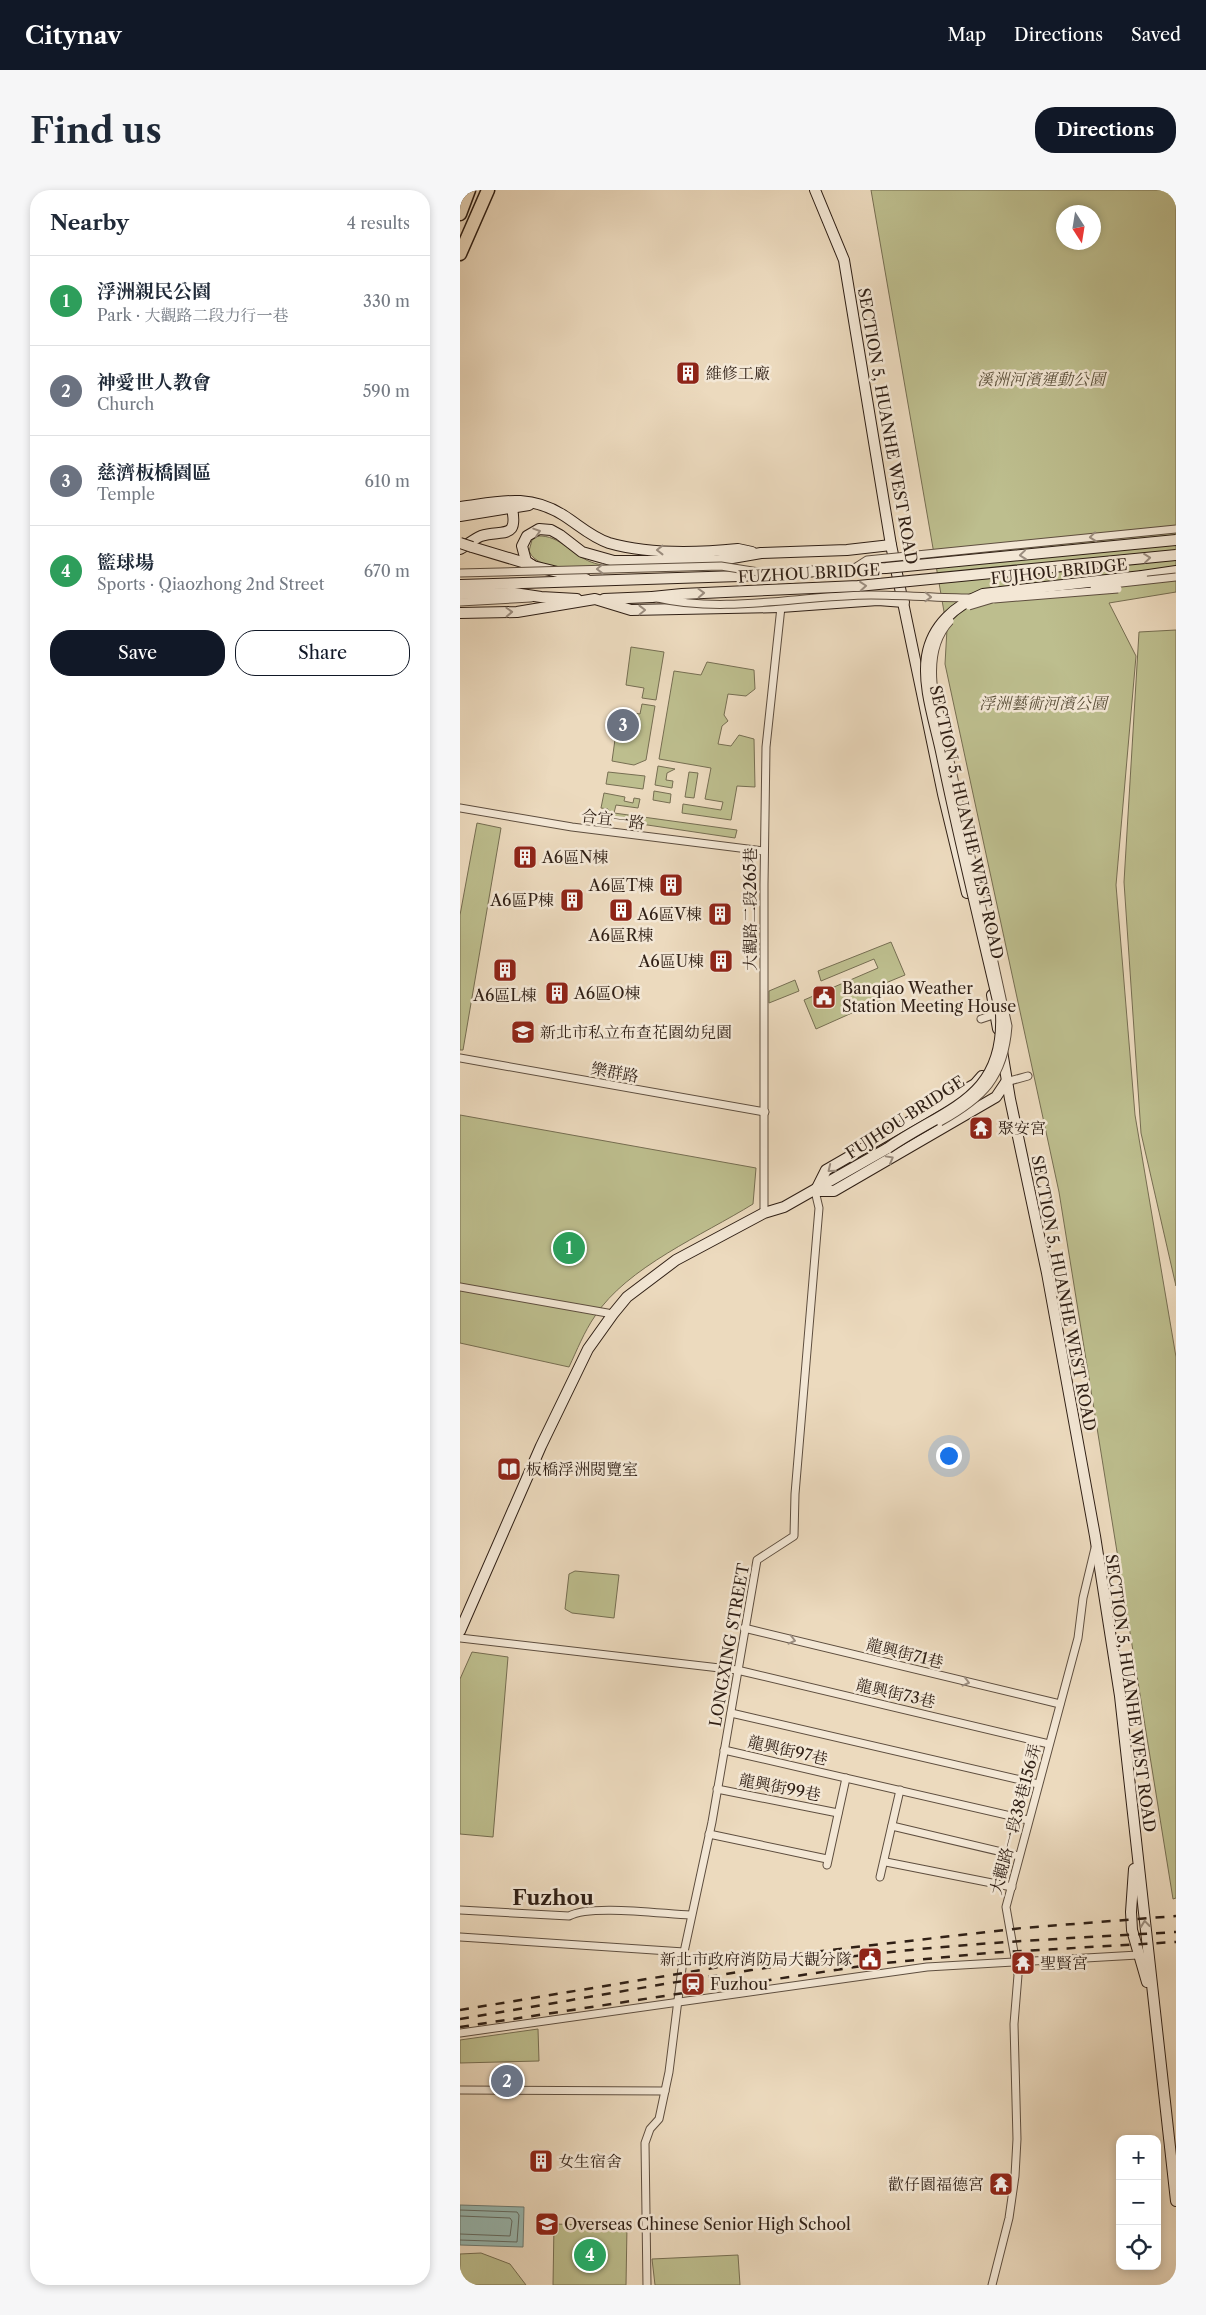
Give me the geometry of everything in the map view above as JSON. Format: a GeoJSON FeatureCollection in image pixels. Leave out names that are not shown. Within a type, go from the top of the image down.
{"type":"FeatureCollection","features":[{"type":"Feature","properties":{"kind":"highway"},"geometry":{"type":"LineString","coordinates":[[460,214],[469,190]]}},
{"type":"Feature","properties":{"kind":"highway"},"geometry":{"type":"LineString","coordinates":[[460,254],[488,190]]}},
{"type":"Feature","properties":{"kind":"main road","name":"SECTION 5, HUANHE WEST ROAD"},"geometry":{"type":"LineString","coordinates":[[816,193],[844,260],[891,545],[945,805],[996,1014],[1006,1082],[1047,1273],[1096,1542],[1121,1706],[1176,2201]]}},
{"type":"Feature","properties":{"kind":"main road"},"geometry":{"type":"LineString","coordinates":[[460,516],[511,505]]}},
{"type":"Feature","properties":{"kind":"main road"},"geometry":{"type":"LineString","coordinates":[[460,549],[480,537],[507,532],[512,527],[511,505]]}},
{"type":"Feature","properties":{"kind":"main road"},"geometry":{"type":"LineString","coordinates":[[460,507],[545,505],[564,515],[590,534],[607,542],[643,550],[738,549],[761,553]]}},
{"type":"Feature","properties":{"kind":"main road"},"geometry":{"type":"LineString","coordinates":[[533,566],[526,561],[522,546],[527,536],[539,529],[551,530],[582,552],[597,558],[639,562],[715,560],[761,553],[847,550],[891,545]]}},
{"type":"Feature","properties":{"kind":"main road","name":"FUZHOU BRIDGE"},"geometry":{"type":"LineString","coordinates":[[460,585],[886,568],[1176,540]]}},
{"type":"Feature","properties":{"kind":"main road"},"geometry":{"type":"LineString","coordinates":[[460,543],[533,566],[586,580]]}},
{"type":"Feature","properties":{"kind":"main road"},"geometry":{"type":"LineString","coordinates":[[697,560],[708,556],[709,550]]}},
{"type":"Feature","properties":{"kind":"main road","name":"FUZHOU BRIDGE"},"geometry":{"type":"LineString","coordinates":[[595,599],[858,586],[1176,555]]}},
{"type":"Feature","properties":{"kind":"main road","name":"FUJHOU BRIDGE"},"geometry":{"type":"LineString","coordinates":[[460,1631],[541,1446],[588,1350],[627,1297],[676,1260],[764,1213],[784,1207],[815,1191],[973,1095],[988,1077],[996,1061],[1002,1036],[1001,1014],[950,794],[927,682],[927,655],[932,639],[949,614],[983,594],[1176,571]]}},
{"type":"Feature","properties":{"kind":"main road"},"geometry":{"type":"LineString","coordinates":[[460,594],[595,599],[631,610],[781,607],[878,600],[904,602]]}},
{"type":"Feature","properties":{"kind":"main road"},"geometry":{"type":"LineString","coordinates":[[460,613],[517,612],[595,599]]}},
{"type":"Feature","properties":{"kind":"main road"},"geometry":{"type":"LineString","coordinates":[[976,1084],[984,1073],[999,1035]]}},
{"type":"Feature","properties":{"kind":"main road"},"geometry":{"type":"LineString","coordinates":[[992,1080],[1006,1082],[996,1097],[931,1136],[834,1191],[815,1191],[826,1170],[976,1084],[992,1080]]}},
{"type":"Feature","properties":{"kind":"main road"},"geometry":{"type":"LineString","coordinates":[[1136,1846],[1131,1912],[1138,1955],[1156,2019]]}},
{"type":"Feature","properties":{"kind":"street"},"geometry":{"type":"LineString","coordinates":[[853,569],[868,560],[1176,529]]}},
{"type":"Feature","properties":{"kind":"street"},"geometry":{"type":"LineString","coordinates":[[460,573],[721,566],[770,574]]}},
{"type":"Feature","properties":{"kind":"street"},"geometry":{"type":"LineString","coordinates":[[652,597],[682,604],[780,602],[871,595],[1006,599],[1143,586],[1176,579]]}},
{"type":"Feature","properties":{"kind":"street"},"geometry":{"type":"LineString","coordinates":[[888,1148],[938,1124],[981,1095],[991,1083],[1001,1065],[1007,1045],[1008,1026],[1005,1004],[956,793],[933,683],[932,664],[940,634],[959,612],[983,600],[1006,595],[1176,579]]}},
{"type":"Feature","properties":{"kind":"street"},"geometry":{"type":"LineString","coordinates":[[460,602],[514,597]]}},
{"type":"Feature","properties":{"kind":"street","name":"大觀路二段265巷"},"geometry":{"type":"LineString","coordinates":[[764,1213],[764,851],[766,748],[781,607]]}},
{"type":"Feature","properties":{"kind":"street","name":"合宜一路"},"geometry":{"type":"LineString","coordinates":[[460,808],[572,827],[764,851]]}},
{"type":"Feature","properties":{"kind":"street"},"geometry":{"type":"LineString","coordinates":[[981,1019],[996,1014]]}},
{"type":"Feature","properties":{"kind":"street","name":"樂群路"},"geometry":{"type":"LineString","coordinates":[[460,1058],[765,1112]]}},
{"type":"Feature","properties":{"kind":"street"},"geometry":{"type":"LineString","coordinates":[[1006,1082],[1028,1076]]}},
{"type":"Feature","properties":{"kind":"street","name":"LONGXING STREET"},"geometry":{"type":"LineString","coordinates":[[647,2285],[645,2143],[650,2128],[659,2119],[665,2091],[690,1915],[709,1834],[757,1560],[794,1536],[795,1494],[819,1208],[815,1191]]}},
{"type":"Feature","properties":{"kind":"street"},"geometry":{"type":"LineString","coordinates":[[460,1288],[613,1314]]}},
{"type":"Feature","properties":{"kind":"street","name":"大觀路一段38巷156弄"},"geometry":{"type":"LineString","coordinates":[[992,2285],[1009,2218],[1015,2176],[1014,2024],[1018,1975],[1006,1906],[1078,1638],[1083,1598],[1096,1542]]}},
{"type":"Feature","properties":{"kind":"street","name":"龍興街71巷"},"geometry":{"type":"LineString","coordinates":[[744,1628],[1060,1704]]}},
{"type":"Feature","properties":{"kind":"street","name":"龍興街73巷"},"geometry":{"type":"LineString","coordinates":[[460,1638],[737,1670],[1049,1744]]}},
{"type":"Feature","properties":{"kind":"street"},"geometry":{"type":"LineString","coordinates":[[731,1713],[1038,1784]]}},
{"type":"Feature","properties":{"kind":"street","name":"龍興街97巷"},"geometry":{"type":"LineString","coordinates":[[724,1750],[1028,1820]]}},
{"type":"Feature","properties":{"kind":"street"},"geometry":{"type":"LineString","coordinates":[[709,1834],[827,1862],[846,1778]]}},
{"type":"Feature","properties":{"kind":"street","name":"龍興街99巷"},"geometry":{"type":"LineString","coordinates":[[717,1789],[838,1813]]}},
{"type":"Feature","properties":{"kind":"street"},"geometry":{"type":"LineString","coordinates":[[880,1877],[886,1862],[900,1790]]}},
{"type":"Feature","properties":{"kind":"street"},"geometry":{"type":"LineString","coordinates":[[892,1826],[1019,1856]]}},
{"type":"Feature","properties":{"kind":"street"},"geometry":{"type":"LineString","coordinates":[[886,1862],[1012,1886]]}},
{"type":"Feature","properties":{"kind":"street"},"geometry":{"type":"LineString","coordinates":[[460,1910],[568,1916],[577,1911],[594,1910],[690,1915]]}},
{"type":"Feature","properties":{"kind":"street"},"geometry":{"type":"LineString","coordinates":[[460,1937],[684,1952]]}},
{"type":"Feature","properties":{"kind":"street"},"geometry":{"type":"LineString","coordinates":[[460,2033],[927,1967],[1138,1955]]}},
{"type":"Feature","properties":{"kind":"street"},"geometry":{"type":"LineString","coordinates":[[460,2090],[665,2091]]}},
{"type":"Feature","properties":{"kind":"green space"},"geometry":{"type":"Polygon","coordinates":[[[871,190],[1176,190],[1176,592],[1109,603],[1136,656],[1116,885],[1135,1115],[1176,1357],[1176,1898],[1173,1899],[1059,1192],[945,664],[947,629],[871,190]]]}},
{"type":"Feature","properties":{"kind":"green space"},"geometry":{"type":"Polygon","coordinates":[[[538,536],[553,539],[591,562],[622,566],[571,568],[545,564],[535,559],[529,551],[532,540],[538,536]]]}},
{"type":"Feature","properties":{"kind":"green space"},"geometry":{"type":"Polygon","coordinates":[[[1176,630],[1176,1286],[1141,1133],[1124,882],[1139,632],[1176,630]]]}},
{"type":"Feature","properties":{"kind":"green space"},"geometry":{"type":"Polygon","coordinates":[[[631,647],[664,652],[656,700],[642,698],[644,688],[626,685],[631,647]]]}},
{"type":"Feature","properties":{"kind":"green space"},"geometry":{"type":"Polygon","coordinates":[[[707,662],[754,670],[755,689],[746,696],[728,694],[724,715],[728,721],[722,726],[718,744],[731,746],[739,735],[754,739],[755,787],[737,786],[731,820],[682,813],[683,804],[721,810],[723,802],[705,799],[711,768],[659,759],[674,671],[701,675],[707,662]]]}},
{"type":"Feature","properties":{"kind":"green space"},"geometry":{"type":"Polygon","coordinates":[[[642,704],[655,706],[646,760],[634,765],[612,761],[619,711],[640,714],[642,704]]]}},
{"type":"Feature","properties":{"kind":"green space"},"geometry":{"type":"Polygon","coordinates":[[[658,766],[675,769],[667,773],[666,780],[673,781],[672,788],[655,785],[658,766]]]}},
{"type":"Feature","properties":{"kind":"green space"},"geometry":{"type":"Polygon","coordinates":[[[608,772],[645,776],[643,789],[606,784],[608,772]]]}},
{"type":"Feature","properties":{"kind":"green space"},"geometry":{"type":"Polygon","coordinates":[[[689,772],[698,773],[694,798],[685,797],[689,772]]]}},
{"type":"Feature","properties":{"kind":"green space"},"geometry":{"type":"Polygon","coordinates":[[[654,791],[671,794],[670,803],[653,800],[654,791]]]}},
{"type":"Feature","properties":{"kind":"green space"},"geometry":{"type":"Polygon","coordinates":[[[604,793],[625,797],[624,801],[633,803],[634,798],[640,799],[638,808],[616,805],[614,813],[737,830],[735,838],[607,819],[608,809],[601,808],[604,793]]]}},
{"type":"Feature","properties":{"kind":"green space"},"geometry":{"type":"Polygon","coordinates":[[[477,823],[501,828],[463,1050],[460,1050],[460,915],[477,823]]]}},
{"type":"Feature","properties":{"kind":"green space"},"geometry":{"type":"Polygon","coordinates":[[[891,942],[905,975],[876,987],[881,1000],[816,1029],[804,1000],[878,968],[874,959],[821,981],[818,971],[891,942]]]}},
{"type":"Feature","properties":{"kind":"green space"},"geometry":{"type":"Polygon","coordinates":[[[795,980],[799,991],[769,1003],[769,991],[795,980]]]}},
{"type":"Feature","properties":{"kind":"green space"},"geometry":{"type":"Polygon","coordinates":[[[460,1115],[756,1168],[753,1204],[667,1253],[626,1282],[609,1298],[595,1316],[569,1367],[460,1343],[460,1115]]]}},
{"type":"Feature","properties":{"kind":"green space"},"geometry":{"type":"Polygon","coordinates":[[[575,1571],[619,1575],[614,1618],[572,1613],[565,1609],[569,1574],[575,1571]]]}},
{"type":"Feature","properties":{"kind":"green space"},"geometry":{"type":"Polygon","coordinates":[[[472,1652],[508,1657],[493,1837],[460,1834],[460,1679],[472,1652]]]}},
{"type":"Feature","properties":{"kind":"green space"},"geometry":{"type":"Polygon","coordinates":[[[538,2029],[539,2061],[460,2063],[460,2040],[538,2029]]]}},
{"type":"Feature","properties":{"kind":"green space"},"geometry":{"type":"Polygon","coordinates":[[[554,2224],[627,2226],[626,2285],[553,2285],[554,2224]]]}},
{"type":"Feature","properties":{"kind":"green space"},"geometry":{"type":"Polygon","coordinates":[[[481,2253],[510,2264],[526,2285],[460,2285],[460,2254],[481,2253]]]}},
{"type":"Feature","properties":{"kind":"green space"},"geometry":{"type":"Polygon","coordinates":[[[738,2255],[740,2285],[655,2285],[652,2259],[738,2255]]]}},
{"type":"Feature","properties":{"kind":"water"},"geometry":{"type":"Polygon","coordinates":[[[460,2205],[524,2207],[523,2247],[460,2245],[460,2205]]]}},
{"type":"Feature","properties":{"kind":"railway"},"geometry":{"type":"LineString","coordinates":[[460,2010],[804,1953],[1022,1928],[1176,1916]]}},
{"type":"Feature","properties":{"kind":"railway"},"geometry":{"type":"LineString","coordinates":[[460,2019],[723,1974],[829,1959],[956,1946],[1176,1932]]}},
{"type":"Feature","properties":{"kind":"railway"},"geometry":{"type":"LineString","coordinates":[[460,2027],[875,1964],[988,1953],[1176,1942]]}},
{"type":"Feature","properties":{"kind":"place","name":"維修工廠"},"geometry":{"type":"Point","coordinates":[688,373]}},
{"type":"Feature","properties":{"kind":"place","name":"慈濟板橋園區"},"geometry":{"type":"Point","coordinates":[623,725]}},
{"type":"Feature","properties":{"kind":"place","name":"A6區N棟"},"geometry":{"type":"Point","coordinates":[525,857]}},
{"type":"Feature","properties":{"kind":"place","name":"A6區T棟"},"geometry":{"type":"Point","coordinates":[671,885]}},
{"type":"Feature","properties":{"kind":"place","name":"A6區P棟"},"geometry":{"type":"Point","coordinates":[572,900]}},
{"type":"Feature","properties":{"kind":"place","name":"A6區R棟"},"geometry":{"type":"Point","coordinates":[621,910]}},
{"type":"Feature","properties":{"kind":"place","name":"A6區V棟"},"geometry":{"type":"Point","coordinates":[720,914]}},
{"type":"Feature","properties":{"kind":"place","name":"A6區U棟"},"geometry":{"type":"Point","coordinates":[721,961]}},
{"type":"Feature","properties":{"kind":"place","name":"A6區L棟"},"geometry":{"type":"Point","coordinates":[505,970]}},
{"type":"Feature","properties":{"kind":"place","name":"A6區O棟"},"geometry":{"type":"Point","coordinates":[557,993]}},
{"type":"Feature","properties":{"kind":"place","name":"Banqiao Weather Station Meeting House"},"geometry":{"type":"Point","coordinates":[824,997]}},
{"type":"Feature","properties":{"kind":"place","name":"新北市私立布查花園幼兒園"},"geometry":{"type":"Point","coordinates":[523,1032]}},
{"type":"Feature","properties":{"kind":"place","name":"聚安宮"},"geometry":{"type":"Point","coordinates":[981,1128]}},
{"type":"Feature","properties":{"kind":"place","name":"浮洲親民公園"},"geometry":{"type":"Point","coordinates":[569,1248]}},
{"type":"Feature","properties":{"kind":"place","name":"板橋浮洲閱覽室"},"geometry":{"type":"Point","coordinates":[509,1469]}},
{"type":"Feature","properties":{"kind":"place","name":"新北市政府消防局大觀分隊"},"geometry":{"type":"Point","coordinates":[870,1959]}},
{"type":"Feature","properties":{"kind":"place","name":"聖賢宮"},"geometry":{"type":"Point","coordinates":[1023,1963]}},
{"type":"Feature","properties":{"kind":"place","name":"Fuzhou"},"geometry":{"type":"Point","coordinates":[693,1984]}},
{"type":"Feature","properties":{"kind":"place","name":"神愛世人教會"},"geometry":{"type":"Point","coordinates":[507,2081]}},
{"type":"Feature","properties":{"kind":"place","name":"女生宿舍"},"geometry":{"type":"Point","coordinates":[541,2161]}},
{"type":"Feature","properties":{"kind":"place","name":"歡仔園福德宮"},"geometry":{"type":"Point","coordinates":[1001,2184]}},
{"type":"Feature","properties":{"kind":"place","name":"Overseas Chinese Senior High School"},"geometry":{"type":"Point","coordinates":[547,2224]}},
{"type":"Feature","properties":{"kind":"place","name":"籃球場"},"geometry":{"type":"Point","coordinates":[590,2255]}},
{"type":"Feature","properties":{"kind":"district","name":"Fuzhou"},"geometry":{"type":"Point","coordinates":[553,1897]}},
{"type":"Feature","properties":{"kind":"park label","name":"溪洲河濱運動公園"},"geometry":{"type":"Point","coordinates":[1041,379]}},
{"type":"Feature","properties":{"kind":"park label","name":"浮洲藝術河濱公園"},"geometry":{"type":"Point","coordinates":[1043,703]}}]}
